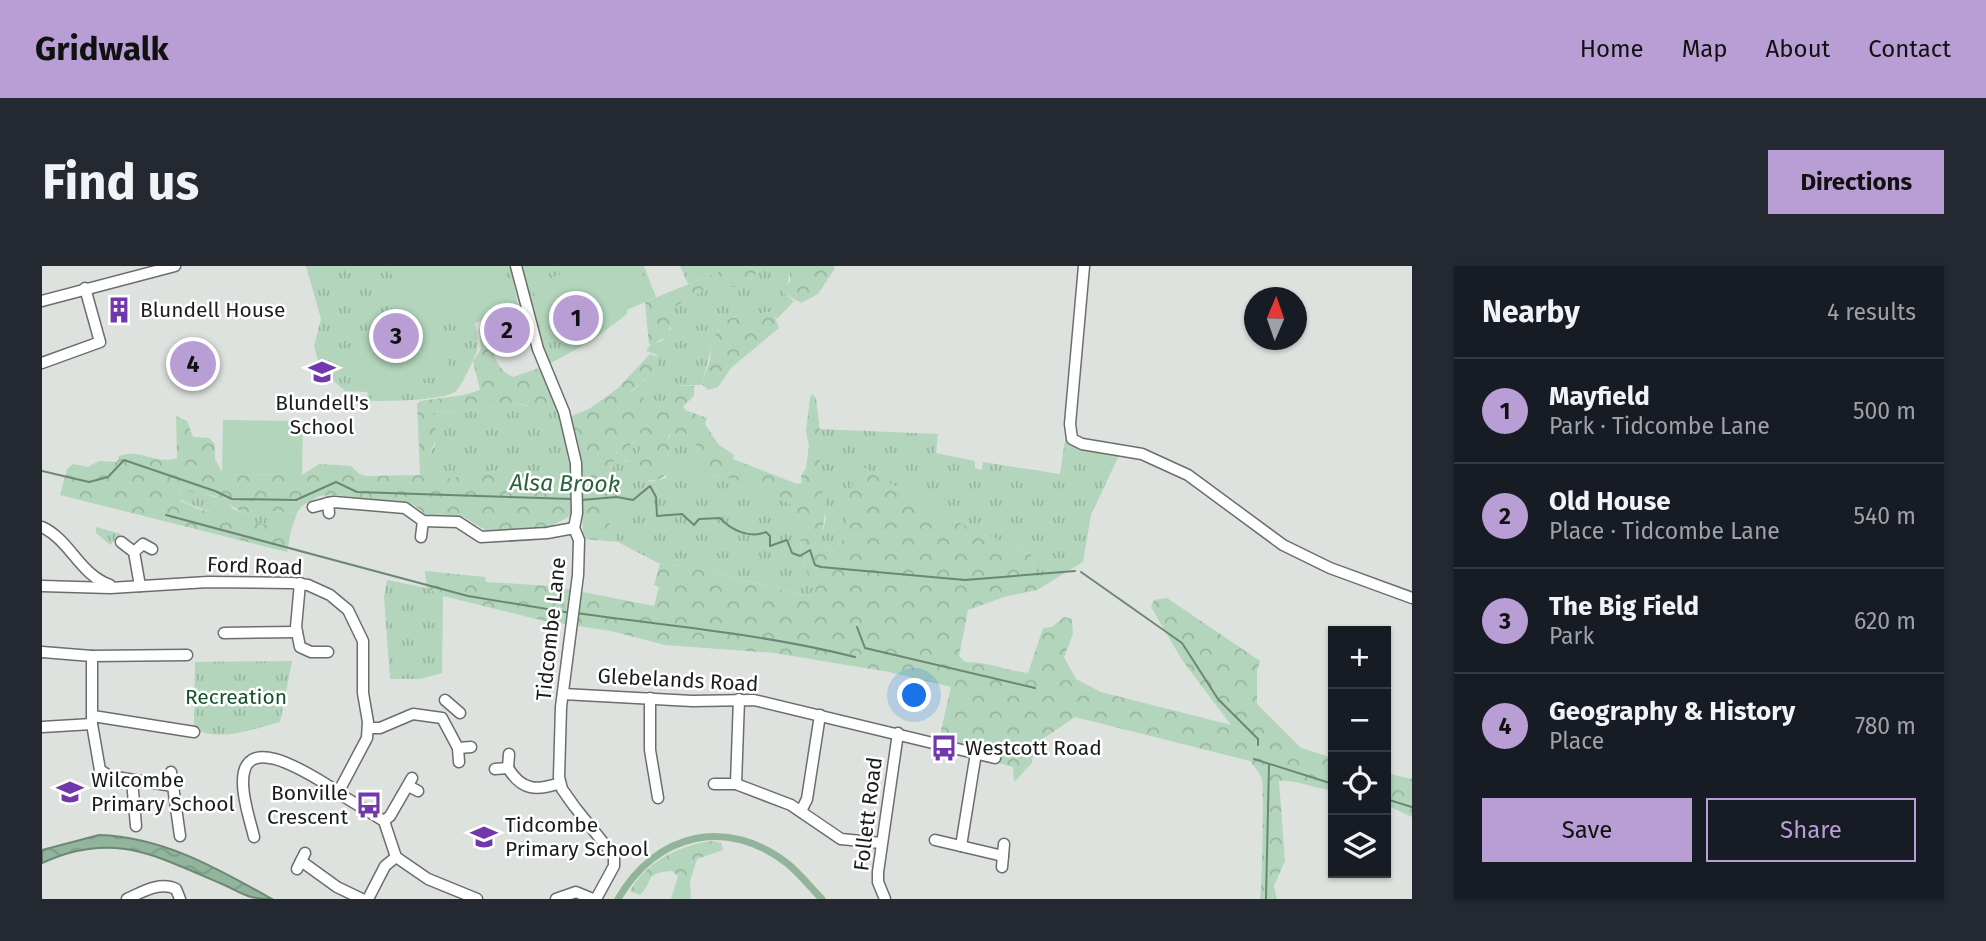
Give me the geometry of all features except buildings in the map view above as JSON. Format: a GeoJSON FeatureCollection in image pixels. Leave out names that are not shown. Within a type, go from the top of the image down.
{"type":"FeatureCollection","features":[{"type":"Feature","properties":{"kind":"street"},"geometry":{"type":"LineString","coordinates":[[42,301],[175,266]]}},
{"type":"Feature","properties":{"kind":"street","name":"Tidcombe Lane"},"geometry":{"type":"LineString","coordinates":[[516,266],[538,349],[564,412],[576,463],[577,499],[574,528],[579,540],[576,601],[563,694],[560,783]]}},
{"type":"Feature","properties":{"kind":"street"},"geometry":{"type":"LineString","coordinates":[[1084,266],[1070,424],[1072,439],[1082,444],[1142,454],[1188,475],[1283,545],[1329,568],[1412,598]]}},
{"type":"Feature","properties":{"kind":"street"},"geometry":{"type":"LineString","coordinates":[[42,363],[101,341],[85,291]]}},
{"type":"Feature","properties":{"kind":"street"},"geometry":{"type":"LineString","coordinates":[[313,507],[405,508],[423,521],[458,522],[484,537],[542,534],[574,528]]}},
{"type":"Feature","properties":{"kind":"street"},"geometry":{"type":"LineString","coordinates":[[421,537],[423,521]]}},
{"type":"Feature","properties":{"kind":"street"},"geometry":{"type":"LineString","coordinates":[[42,527],[53,534],[91,573],[118,587]]}},
{"type":"Feature","properties":{"kind":"street"},"geometry":{"type":"LineString","coordinates":[[121,542],[134,552],[140,586]]}},
{"type":"Feature","properties":{"kind":"street"},"geometry":{"type":"LineString","coordinates":[[134,552],[143,544],[152,550]]}},
{"type":"Feature","properties":{"kind":"street"},"geometry":{"type":"LineString","coordinates":[[86,586],[90,583],[91,573]]}},
{"type":"Feature","properties":{"kind":"street"},"geometry":{"type":"LineString","coordinates":[[300,583],[297,632],[302,649],[328,652]]}},
{"type":"Feature","properties":{"kind":"street","name":"Ford Road"},"geometry":{"type":"LineString","coordinates":[[42,586],[300,583],[330,595],[348,610],[359,631],[369,728]]}},
{"type":"Feature","properties":{"kind":"street"},"geometry":{"type":"LineString","coordinates":[[224,633],[297,632]]}},
{"type":"Feature","properties":{"kind":"street"},"geometry":{"type":"LineString","coordinates":[[42,652],[92,656],[174,651],[187,655]]}},
{"type":"Feature","properties":{"kind":"street"},"geometry":{"type":"LineString","coordinates":[[92,656],[93,720],[100,770],[108,776],[173,786]]}},
{"type":"Feature","properties":{"kind":"street","name":"Glebelands Road"},"geometry":{"type":"LineString","coordinates":[[563,694],[740,699],[898,733],[995,758]]}},
{"type":"Feature","properties":{"kind":"street"},"geometry":{"type":"LineString","coordinates":[[650,698],[650,750],[658,799]]}},
{"type":"Feature","properties":{"kind":"street"},"geometry":{"type":"LineString","coordinates":[[740,699],[740,785]]}},
{"type":"Feature","properties":{"kind":"street"},"geometry":{"type":"LineString","coordinates":[[442,718],[453,706]]}},
{"type":"Feature","properties":{"kind":"street"},"geometry":{"type":"LineString","coordinates":[[340,789],[369,728],[380,728],[413,714],[442,718]]}},
{"type":"Feature","properties":{"kind":"street"},"geometry":{"type":"LineString","coordinates":[[801,811],[807,799],[820,715]]}},
{"type":"Feature","properties":{"kind":"street"},"geometry":{"type":"LineString","coordinates":[[442,718],[458,748],[459,762]]}},
{"type":"Feature","properties":{"kind":"street"},"geometry":{"type":"LineString","coordinates":[[42,727],[93,720],[194,732]]}},
{"type":"Feature","properties":{"kind":"street","name":"Follett Road"},"geometry":{"type":"LineString","coordinates":[[885,899],[878,881],[898,733]]}},
{"type":"Feature","properties":{"kind":"street"},"geometry":{"type":"LineString","coordinates":[[458,748],[471,747]]}},
{"type":"Feature","properties":{"kind":"street"},"geometry":{"type":"LineString","coordinates":[[961,846],[976,753]]}},
{"type":"Feature","properties":{"kind":"street"},"geometry":{"type":"LineString","coordinates":[[508,768],[509,754]]}},
{"type":"Feature","properties":{"kind":"street"},"geometry":{"type":"LineString","coordinates":[[255,832],[241,771],[257,760],[276,757],[334,789],[340,789]]}},
{"type":"Feature","properties":{"kind":"street"},"geometry":{"type":"LineString","coordinates":[[495,769],[508,768],[530,789],[560,783],[573,806],[614,856],[614,866],[595,899],[576,892],[556,899]]}},
{"type":"Feature","properties":{"kind":"street"},"geometry":{"type":"LineString","coordinates":[[171,772],[177,832]]}},
{"type":"Feature","properties":{"kind":"street"},"geometry":{"type":"LineString","coordinates":[[132,780],[136,827]]}},
{"type":"Feature","properties":{"kind":"street"},"geometry":{"type":"LineString","coordinates":[[384,821],[410,782],[418,791]]}},
{"type":"Feature","properties":{"kind":"street"},"geometry":{"type":"LineString","coordinates":[[714,784],[740,785],[801,811],[841,839],[881,844]]}},
{"type":"Feature","properties":{"kind":"street"},"geometry":{"type":"LineString","coordinates":[[340,789],[344,796],[384,821],[396,857],[451,894],[477,899]]}},
{"type":"Feature","properties":{"kind":"street"},"geometry":{"type":"LineString","coordinates":[[935,840],[961,846],[1002,862],[1004,845]]}},
{"type":"Feature","properties":{"kind":"street"},"geometry":{"type":"LineString","coordinates":[[369,899],[385,866],[396,857]]}},
{"type":"Feature","properties":{"kind":"street"},"geometry":{"type":"LineString","coordinates":[[301,861],[337,887],[362,899]]}},
{"type":"Feature","properties":{"kind":"street"},"geometry":{"type":"LineString","coordinates":[[127,899],[163,886],[179,895]]}},
{"type":"Feature","properties":{"kind":"green space"},"geometry":{"type":"Polygon","coordinates":[[[306,266],[510,266],[519,309],[475,323],[477,350],[468,372],[455,392],[426,399],[369,401],[367,392],[345,391],[320,369],[314,346],[321,319],[306,266]]]}},
{"type":"Feature","properties":{"kind":"green space"},"geometry":{"type":"Polygon","coordinates":[[[390,266],[504,266],[513,312],[402,332],[390,266]]]}},
{"type":"Feature","properties":{"kind":"green space"},"geometry":{"type":"Polygon","coordinates":[[[519,266],[644,266],[656,297],[627,310],[627,314],[590,342],[549,364],[540,347],[519,266]]]}},
{"type":"Feature","properties":{"kind":"green space"},"geometry":{"type":"Polygon","coordinates":[[[579,266],[639,266],[652,296],[554,339],[531,287],[579,266]]]}},
{"type":"Feature","properties":{"kind":"green space"},"geometry":{"type":"Polygon","coordinates":[[[680,266],[734,266],[688,284],[680,266]]]}},
{"type":"Feature","properties":{"kind":"green space"},"geometry":{"type":"Polygon","coordinates":[[[733,266],[834,266],[834,270],[818,294],[801,303],[785,294],[790,273],[784,267],[759,270],[744,287],[709,287],[671,309],[669,336],[649,345],[645,302],[733,266]]]}},
{"type":"Feature","properties":{"kind":"green space"},"geometry":{"type":"Polygon","coordinates":[[[785,267],[790,273],[785,294],[794,301],[777,319],[772,312],[734,316],[717,331],[717,337],[710,345],[703,385],[675,386],[659,410],[632,395],[631,392],[654,373],[657,355],[646,351],[652,343],[662,341],[671,329],[668,322],[670,309],[709,287],[744,287],[759,270],[785,267]]]}},
{"type":"Feature","properties":{"kind":"green space"},"geometry":{"type":"Polygon","coordinates":[[[773,312],[779,328],[731,368],[718,387],[708,390],[703,385],[704,378],[711,357],[710,345],[717,332],[735,317],[773,312]]]}},
{"type":"Feature","properties":{"kind":"green space"},"geometry":{"type":"Polygon","coordinates":[[[443,328],[449,375],[362,387],[355,341],[443,328]]]}},
{"type":"Feature","properties":{"kind":"green space"},"geometry":{"type":"Polygon","coordinates":[[[479,330],[493,331],[493,352],[498,364],[507,374],[513,377],[542,367],[556,400],[541,408],[514,403],[468,411],[433,412],[437,438],[427,459],[429,470],[443,479],[510,469],[557,482],[572,467],[572,515],[544,530],[490,533],[464,517],[427,516],[414,505],[335,495],[319,496],[302,506],[297,513],[259,510],[243,513],[216,496],[179,490],[181,501],[198,509],[291,531],[287,552],[60,495],[67,469],[73,464],[88,467],[99,461],[117,462],[119,456],[127,454],[161,460],[177,458],[176,416],[187,421],[193,437],[209,438],[215,444],[215,459],[223,474],[302,475],[319,464],[351,466],[359,474],[366,476],[420,475],[417,404],[420,401],[480,390],[473,361],[481,349],[479,330]]]}},
{"type":"Feature","properties":{"kind":"green space"},"geometry":{"type":"Polygon","coordinates":[[[650,354],[660,358],[654,373],[631,391],[632,395],[641,396],[659,410],[675,386],[694,386],[694,396],[683,406],[685,410],[707,418],[705,424],[718,444],[734,455],[733,459],[797,484],[802,483],[801,476],[806,468],[809,446],[806,431],[812,394],[816,398],[822,449],[818,475],[826,505],[821,543],[834,552],[847,534],[847,498],[862,466],[944,516],[1032,555],[1037,590],[1004,597],[968,610],[959,656],[965,662],[1028,673],[1043,628],[1052,627],[1064,617],[1072,619],[1073,634],[1064,657],[1076,679],[1101,692],[1231,725],[1182,660],[1151,607],[1154,600],[1167,598],[1260,661],[1257,671],[1257,704],[1301,748],[1328,756],[1328,789],[1279,781],[1285,861],[1274,886],[1277,899],[1260,899],[1263,787],[1261,777],[1250,761],[1075,717],[1034,745],[1032,763],[1014,782],[1013,767],[995,762],[997,753],[939,739],[951,687],[889,672],[774,653],[665,645],[611,631],[544,621],[443,596],[427,588],[425,571],[485,577],[486,582],[552,586],[654,606],[659,587],[654,585],[660,564],[693,567],[805,596],[816,590],[805,569],[800,540],[810,537],[799,522],[794,506],[729,478],[702,474],[686,475],[685,470],[699,449],[687,435],[670,433],[668,438],[673,442],[667,456],[672,466],[661,478],[655,480],[641,478],[623,462],[636,459],[646,436],[644,430],[626,450],[616,452],[612,470],[597,477],[595,484],[607,484],[625,502],[625,507],[618,509],[601,505],[618,542],[583,539],[581,459],[569,417],[589,409],[617,389],[650,354]]]}},
{"type":"Feature","properties":{"kind":"green space"},"geometry":{"type":"Polygon","coordinates":[[[556,400],[572,467],[558,482],[510,469],[443,479],[429,470],[426,460],[435,445],[433,412],[468,411],[514,403],[525,406],[556,400]]]}},
{"type":"Feature","properties":{"kind":"green space"},"geometry":{"type":"Polygon","coordinates":[[[223,420],[303,421],[302,475],[222,474],[223,420]]]}},
{"type":"Feature","properties":{"kind":"green space"},"geometry":{"type":"Polygon","coordinates":[[[819,429],[938,434],[936,453],[975,461],[975,468],[982,470],[983,462],[1060,474],[1065,440],[1120,453],[1091,515],[1083,562],[1037,590],[1032,555],[944,516],[863,467],[847,498],[847,534],[835,552],[820,543],[826,518],[818,475],[822,449],[819,429]]]}},
{"type":"Feature","properties":{"kind":"green space"},"geometry":{"type":"Polygon","coordinates":[[[644,430],[646,436],[636,460],[623,461],[650,482],[666,478],[670,433],[687,435],[699,449],[692,463],[708,475],[743,479],[794,506],[799,522],[811,537],[800,541],[805,569],[816,590],[806,596],[693,567],[660,564],[618,542],[600,504],[618,509],[612,487],[595,484],[597,477],[612,470],[616,453],[631,445],[644,430]]]}},
{"type":"Feature","properties":{"kind":"green space"},"geometry":{"type":"Polygon","coordinates":[[[181,489],[225,499],[233,509],[243,513],[259,510],[297,513],[291,531],[288,532],[196,507],[178,496],[181,489]]]}},
{"type":"Feature","properties":{"kind":"green space"},"geometry":{"type":"Polygon","coordinates":[[[96,527],[121,534],[110,545],[96,533],[96,527]]]}},
{"type":"Feature","properties":{"kind":"green space"},"geometry":{"type":"Polygon","coordinates":[[[387,580],[427,588],[443,596],[442,673],[420,679],[390,679],[384,597],[387,580]]]}},
{"type":"Feature","properties":{"kind":"green space","name":"Recreation"},"geometry":{"type":"Polygon","coordinates":[[[292,661],[280,722],[226,734],[204,733],[194,729],[195,662],[292,661]]]}},
{"type":"Feature","properties":{"kind":"green space"},"geometry":{"type":"Polygon","coordinates":[[[223,688],[247,689],[247,699],[223,699],[223,688]]]}},
{"type":"Feature","properties":{"kind":"green space"},"geometry":{"type":"Polygon","coordinates":[[[1391,774],[1412,779],[1412,817],[1391,807],[1391,774]]]}},
{"type":"Feature","properties":{"kind":"green space"},"geometry":{"type":"Polygon","coordinates":[[[713,841],[721,843],[723,850],[697,859],[690,881],[691,899],[671,899],[678,876],[672,871],[650,878],[640,895],[630,891],[645,871],[666,856],[689,846],[713,841]]]}},
{"type":"Feature","properties":{"kind":"water"},"geometry":{"type":"Polygon","coordinates":[[[99,835],[145,841],[189,856],[272,899],[245,895],[176,864],[134,851],[91,848],[67,853],[42,863],[42,850],[99,835]]]}},
{"type":"Feature","properties":{"kind":"waterway","name":"Alsa Brook"},"geometry":{"type":"LineString","coordinates":[[42,471],[89,482],[108,477],[124,460],[232,499],[296,500],[336,482],[357,492],[572,499]]}},
{"type":"Feature","properties":{"kind":"waterway","name":"Alsa Brook"},"geometry":{"type":"LineString","coordinates":[[581,500],[617,497],[633,500],[650,486],[656,497],[657,516],[682,514],[694,525],[699,519],[720,518],[741,532],[766,532],[770,536],[770,546],[787,540],[792,553],[800,556],[810,550],[815,565],[821,567],[965,580],[1075,571]]}},
{"type":"Feature","properties":{"kind":"waterway"},"geometry":{"type":"LineString","coordinates":[[166,515],[468,596],[571,613]]}},
{"type":"Feature","properties":{"kind":"waterway","name":"Alsa Brook"},"geometry":{"type":"LineString","coordinates":[[1081,572],[1182,643],[1218,699],[1258,739],[1258,745]]}},
{"type":"Feature","properties":{"kind":"waterway"},"geometry":{"type":"LineString","coordinates":[[576,613],[751,636],[855,657]]}},
{"type":"Feature","properties":{"kind":"waterway"},"geometry":{"type":"LineString","coordinates":[[857,627],[865,648],[1035,688]]}},
{"type":"Feature","properties":{"kind":"waterway","name":"Alsa Brook"},"geometry":{"type":"LineString","coordinates":[[1254,759],[1328,782]]}},
{"type":"Feature","properties":{"kind":"waterway"},"geometry":{"type":"LineString","coordinates":[[1266,899],[1269,765]]}},
{"type":"Feature","properties":{"kind":"waterway","name":"Alsa Brook"},"geometry":{"type":"LineString","coordinates":[[1391,801],[1412,807]]}},
{"type":"Feature","properties":{"kind":"waterway"},"geometry":{"type":"LineString","coordinates":[[618,899],[652,859],[672,846],[694,839],[717,837],[741,840],[765,849],[788,864],[822,899]]}},
{"type":"Feature","properties":{"kind":"place","name":"Blundell House"},"geometry":{"type":"Point","coordinates":[119,310]}},
{"type":"Feature","properties":{"kind":"place","name":"Mayfield"},"geometry":{"type":"Point","coordinates":[576,318]}},
{"type":"Feature","properties":{"kind":"place","name":"Old House"},"geometry":{"type":"Point","coordinates":[507,330]}},
{"type":"Feature","properties":{"kind":"place","name":"The Big Field"},"geometry":{"type":"Point","coordinates":[396,336]}},
{"type":"Feature","properties":{"kind":"place","name":"Geography & History"},"geometry":{"type":"Point","coordinates":[193,364]}},
{"type":"Feature","properties":{"kind":"place","name":"Blundell's School"},"geometry":{"type":"Point","coordinates":[322,372]}},
{"type":"Feature","properties":{"kind":"place","name":"Westcott Road"},"geometry":{"type":"Point","coordinates":[944,748]}},
{"type":"Feature","properties":{"kind":"place","name":"Wilcombe Primary School"},"geometry":{"type":"Point","coordinates":[70,792]}},
{"type":"Feature","properties":{"kind":"place","name":"Bonville Crescent"},"geometry":{"type":"Point","coordinates":[369,805]}},
{"type":"Feature","properties":{"kind":"place","name":"Tidcombe Primary School"},"geometry":{"type":"Point","coordinates":[484,837]}}]}
